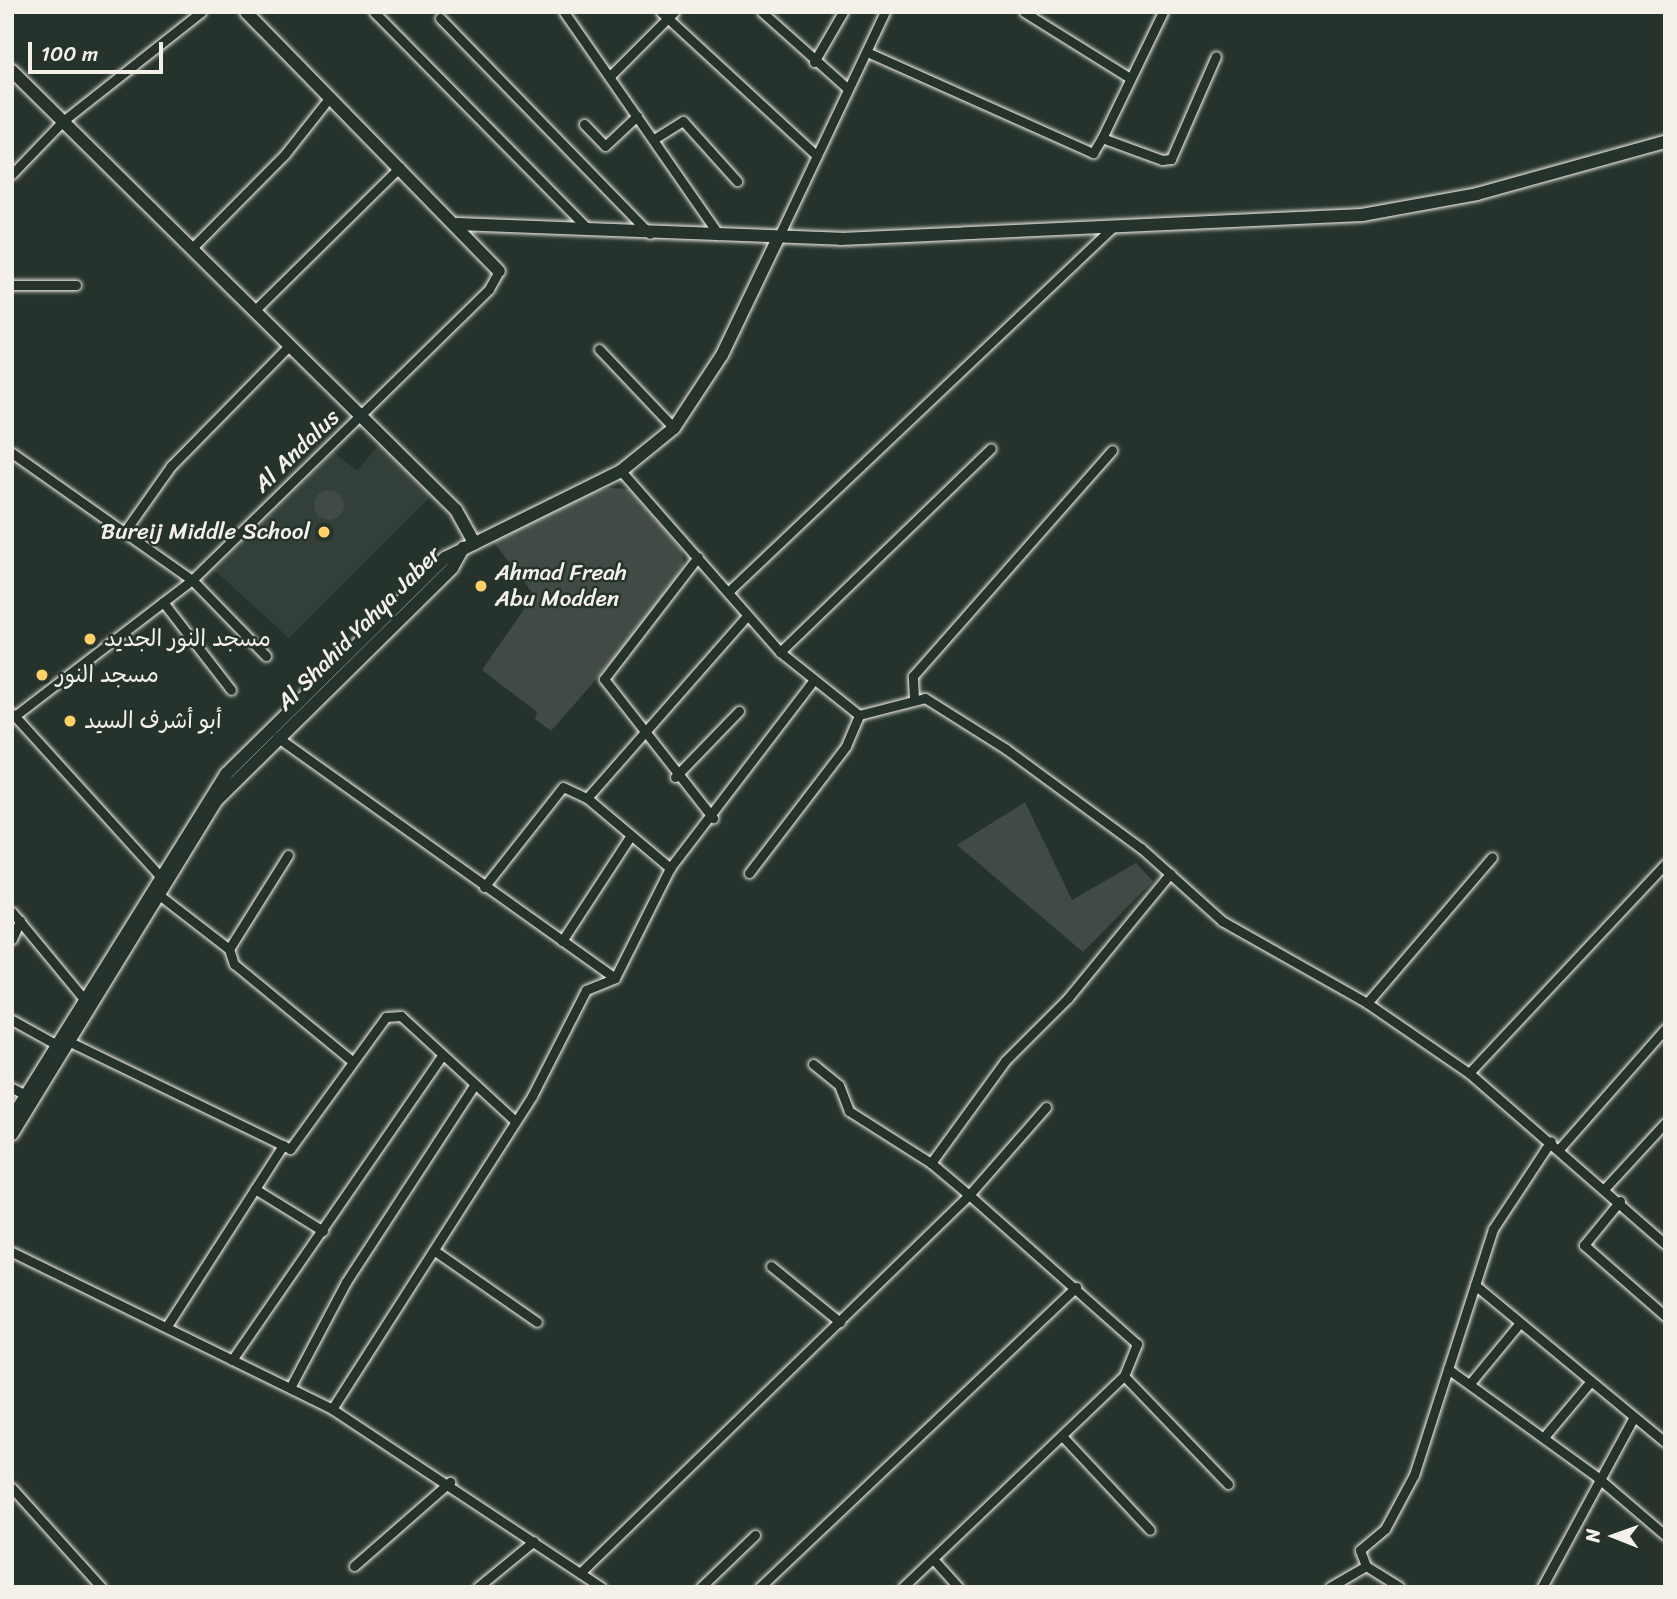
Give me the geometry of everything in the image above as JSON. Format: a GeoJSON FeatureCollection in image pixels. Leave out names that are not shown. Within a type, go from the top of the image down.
{"type":"FeatureCollection","features":[{"type":"Feature","properties":{"kind":"street"},"geometry":{"type":"LineString","coordinates":[[12,174],[63,121],[201,12]]}},
{"type":"Feature","properties":{"kind":"street"},"geometry":{"type":"LineString","coordinates":[[246,12],[457,224],[499,271]]}},
{"type":"Feature","properties":{"kind":"street"},"geometry":{"type":"LineString","coordinates":[[373,12],[592,233]]}},
{"type":"Feature","properties":{"kind":"street"},"geometry":{"type":"LineString","coordinates":[[762,12],[814,62],[848,89]]}},
{"type":"Feature","properties":{"kind":"street"},"geometry":{"type":"LineString","coordinates":[[814,62],[843,12]]}},
{"type":"Feature","properties":{"kind":"street"},"geometry":{"type":"LineString","coordinates":[[778,238],[885,12]]}},
{"type":"Feature","properties":{"kind":"street"},"geometry":{"type":"LineString","coordinates":[[1024,12],[1130,78]]}},
{"type":"Feature","properties":{"kind":"street"},"geometry":{"type":"LineString","coordinates":[[566,13],[719,236]]}},
{"type":"Feature","properties":{"kind":"street"},"geometry":{"type":"LineString","coordinates":[[866,52],[1093,153],[1160,13]]}},
{"type":"Feature","properties":{"kind":"street"},"geometry":{"type":"LineString","coordinates":[[610,76],[668,15],[817,156]]}},
{"type":"Feature","properties":{"kind":"street"},"geometry":{"type":"LineString","coordinates":[[440,18],[651,235]]}},
{"type":"Feature","properties":{"kind":"street"},"geometry":{"type":"LineString","coordinates":[[1102,138],[1171,159],[1216,56]]}},
{"type":"Feature","properties":{"kind":"street"},"geometry":{"type":"LineString","coordinates":[[12,71],[194,246],[456,510],[468,545]]}},
{"type":"Feature","properties":{"kind":"street"},"geometry":{"type":"LineString","coordinates":[[194,246],[285,154],[330,97]]}},
{"type":"Feature","properties":{"kind":"street"},"geometry":{"type":"LineString","coordinates":[[584,124],[605,146],[637,116]]}},
{"type":"Feature","properties":{"kind":"street"},"geometry":{"type":"LineString","coordinates":[[654,139],[683,121],[737,181]]}},
{"type":"Feature","properties":{"kind":"street"},"geometry":{"type":"LineString","coordinates":[[457,224],[592,233],[778,238],[1362,215],[1477,194],[1665,142]]}},
{"type":"Feature","properties":{"kind":"street"},"geometry":{"type":"LineString","coordinates":[[256,309],[400,167]]}},
{"type":"Feature","properties":{"kind":"street"},"geometry":{"type":"LineString","coordinates":[[728,592],[1116,224]]}},
{"type":"Feature","properties":{"kind":"street","name":"Al Shahid Yahya Jaber"},"geometry":{"type":"LineString","coordinates":[[12,1134],[84,999],[217,800],[274,735],[445,558],[621,471],[674,428],[722,355],[778,238]]}},
{"type":"Feature","properties":{"kind":"street","name":"Al Andalus"},"geometry":{"type":"LineString","coordinates":[[14,714],[192,579],[489,289],[499,271]]}},
{"type":"Feature","properties":{"kind":"street"},"geometry":{"type":"LineString","coordinates":[[12,285],[76,285]]}},
{"type":"Feature","properties":{"kind":"street"},"geometry":{"type":"LineString","coordinates":[[125,531],[171,466],[290,345]]}},
{"type":"Feature","properties":{"kind":"street"},"geometry":{"type":"LineString","coordinates":[[599,349],[674,428]]}},
{"type":"Feature","properties":{"kind":"street"},"geometry":{"type":"LineString","coordinates":[[780,652],[991,448]]}},
{"type":"Feature","properties":{"kind":"street"},"geometry":{"type":"LineString","coordinates":[[914,698],[913,676],[1112,450]]}},
{"type":"Feature","properties":{"kind":"street"},"geometry":{"type":"LineString","coordinates":[[12,453],[192,579],[266,656]]}},
{"type":"Feature","properties":{"kind":"street"},"geometry":{"type":"LineString","coordinates":[[621,471],[780,652],[859,715],[860,725],[846,746],[749,873]]}},
{"type":"Feature","properties":{"kind":"street"},"geometry":{"type":"LineString","coordinates":[[698,556],[604,679],[675,777],[713,818]]}},
{"type":"Feature","properties":{"kind":"street"},"geometry":{"type":"LineString","coordinates":[[163,602],[232,690]]}},
{"type":"Feature","properties":{"kind":"street"},"geometry":{"type":"LineString","coordinates":[[587,798],[641,729],[747,616]]}},
{"type":"Feature","properties":{"kind":"street"},"geometry":{"type":"LineString","coordinates":[[331,1409],[435,1251],[515,1121],[586,990],[615,978],[670,868],[713,818],[813,681]]}},
{"type":"Feature","properties":{"kind":"street"},"geometry":{"type":"LineString","coordinates":[[859,715],[914,698],[925,698],[1006,749],[1170,874],[1222,921],[1367,1003],[1469,1073],[1606,1187],[1665,1244]]}},
{"type":"Feature","properties":{"kind":"street"},"geometry":{"type":"LineString","coordinates":[[675,777],[739,711]]}},
{"type":"Feature","properties":{"kind":"street"},"geometry":{"type":"LineString","coordinates":[[14,714],[160,876]]}},
{"type":"Feature","properties":{"kind":"street"},"geometry":{"type":"LineString","coordinates":[[274,735],[615,978]]}},
{"type":"Feature","properties":{"kind":"street","name":"Al Shahid Yahya Jaber"},"geometry":{"type":"LineString","coordinates":[[12,1118],[156,892],[160,876],[212,790],[274,735]]}},
{"type":"Feature","properties":{"kind":"street"},"geometry":{"type":"LineString","coordinates":[[484,887],[563,787],[587,798],[670,868]]}},
{"type":"Feature","properties":{"kind":"street"},"geometry":{"type":"LineString","coordinates":[[562,941],[631,835]]}},
{"type":"Feature","properties":{"kind":"street"},"geometry":{"type":"LineString","coordinates":[[229,949],[288,855]]}},
{"type":"Feature","properties":{"kind":"street"},"geometry":{"type":"LineString","coordinates":[[1367,1003],[1492,857]]}},
{"type":"Feature","properties":{"kind":"street"},"geometry":{"type":"LineString","coordinates":[[1469,1073],[1665,863]]}},
{"type":"Feature","properties":{"kind":"street"},"geometry":{"type":"LineString","coordinates":[[931,1163],[1005,1061],[1068,998],[1170,874]]}},
{"type":"Feature","properties":{"kind":"street"},"geometry":{"type":"LineString","coordinates":[[156,892],[229,949],[234,964],[352,1061]]}},
{"type":"Feature","properties":{"kind":"street"},"geometry":{"type":"LineString","coordinates":[[12,912],[84,999]]}},
{"type":"Feature","properties":{"kind":"street"},"geometry":{"type":"LineString","coordinates":[[12,939],[20,921]]}},
{"type":"Feature","properties":{"kind":"street"},"geometry":{"type":"LineString","coordinates":[[12,1020],[290,1149],[386,1017],[401,1016],[515,1121]]}},
{"type":"Feature","properties":{"kind":"street"},"geometry":{"type":"LineString","coordinates":[[1560,1148],[1665,1029]]}},
{"type":"Feature","properties":{"kind":"street"},"geometry":{"type":"LineString","coordinates":[[232,1360],[442,1056]]}},
{"type":"Feature","properties":{"kind":"street"},"geometry":{"type":"LineString","coordinates":[[813,1064],[839,1084],[849,1111],[931,1163],[1135,1337],[1124,1376],[903,1587]]}},
{"type":"Feature","properties":{"kind":"street"},"geometry":{"type":"LineString","coordinates":[[290,1386],[346,1282],[475,1084]]}},
{"type":"Feature","properties":{"kind":"street"},"geometry":{"type":"LineString","coordinates":[[12,1088],[26,1096]]}},
{"type":"Feature","properties":{"kind":"street"},"geometry":{"type":"LineString","coordinates":[[580,1573],[719,1432],[840,1322],[969,1195],[1046,1107]]}},
{"type":"Feature","properties":{"kind":"street"},"geometry":{"type":"LineString","coordinates":[[1606,1187],[1665,1123]]}},
{"type":"Feature","properties":{"kind":"street"},"geometry":{"type":"LineString","coordinates":[[1399,1587],[1366,1566],[1360,1550],[1385,1529],[1414,1475],[1475,1285],[1504,1207],[1551,1141]]}},
{"type":"Feature","properties":{"kind":"street"},"geometry":{"type":"LineString","coordinates":[[167,1326],[283,1145]]}},
{"type":"Feature","properties":{"kind":"street"},"geometry":{"type":"LineString","coordinates":[[255,1189],[323,1231]]}},
{"type":"Feature","properties":{"kind":"street"},"geometry":{"type":"LineString","coordinates":[[1620,1201],[1584,1245],[1665,1316]]}},
{"type":"Feature","properties":{"kind":"street"},"geometry":{"type":"LineString","coordinates":[[435,1251],[537,1322]]}},
{"type":"Feature","properties":{"kind":"street"},"geometry":{"type":"LineString","coordinates":[[12,1252],[290,1386],[331,1409],[450,1482],[601,1587]]}},
{"type":"Feature","properties":{"kind":"street"},"geometry":{"type":"LineString","coordinates":[[771,1266],[840,1322]]}},
{"type":"Feature","properties":{"kind":"street"},"geometry":{"type":"LineString","coordinates":[[1475,1285],[1633,1419],[1665,1442]]}},
{"type":"Feature","properties":{"kind":"street"},"geometry":{"type":"LineString","coordinates":[[760,1587],[1076,1286]]}},
{"type":"Feature","properties":{"kind":"street"},"geometry":{"type":"LineString","coordinates":[[1472,1381],[1519,1324]]}},
{"type":"Feature","properties":{"kind":"street"},"geometry":{"type":"LineString","coordinates":[[1448,1369],[1472,1381],[1597,1477],[1665,1535]]}},
{"type":"Feature","properties":{"kind":"street"},"geometry":{"type":"LineString","coordinates":[[1124,1376],[1228,1484]]}},
{"type":"Feature","properties":{"kind":"street"},"geometry":{"type":"LineString","coordinates":[[1544,1437],[1591,1381]]}},
{"type":"Feature","properties":{"kind":"street"},"geometry":{"type":"LineString","coordinates":[[1542,1587],[1597,1477],[1633,1419]]}},
{"type":"Feature","properties":{"kind":"street"},"geometry":{"type":"LineString","coordinates":[[1063,1437],[1150,1530]]}},
{"type":"Feature","properties":{"kind":"street"},"geometry":{"type":"LineString","coordinates":[[354,1566],[450,1482]]}},
{"type":"Feature","properties":{"kind":"street"},"geometry":{"type":"LineString","coordinates":[[12,1488],[101,1587]]}},
{"type":"Feature","properties":{"kind":"street"},"geometry":{"type":"LineString","coordinates":[[701,1587],[755,1535]]}},
{"type":"Feature","properties":{"kind":"street"},"geometry":{"type":"LineString","coordinates":[[478,1587],[534,1541]]}},
{"type":"Feature","properties":{"kind":"street"},"geometry":{"type":"LineString","coordinates":[[933,1559],[958,1587]]}},
{"type":"Feature","properties":{"kind":"street"},"geometry":{"type":"LineString","coordinates":[[1330,1587],[1366,1566]]}},
{"type":"Feature","properties":{"kind":"shaded area","name":"Bureij Middle School"},"geometry":{"type":"Polygon","coordinates":[[[380,443],[433,494],[289,638],[214,570],[334,452],[357,471],[380,443]]]}},
{"type":"Feature","properties":{"kind":"shaded area"},"geometry":{"type":"Polygon","coordinates":[[[610,488],[629,489],[682,550],[684,566],[652,615],[551,731],[535,719],[537,712],[482,670],[534,595],[492,540],[581,495],[610,488]]]}},
{"type":"Feature","properties":{"kind":"shaded area"},"geometry":{"type":"Polygon","coordinates":[[[329,490],[339,495],[344,505],[339,515],[329,520],[319,515],[314,505],[319,495],[329,490]]]}},
{"type":"Feature","properties":{"kind":"shaded area"},"geometry":{"type":"Polygon","coordinates":[[[1025,802],[1072,900],[1136,863],[1153,881],[1083,952],[957,845],[1025,802]]]}},
{"type":"Feature","properties":{"kind":"place","name":"Bureij Middle School"},"geometry":{"type":"Point","coordinates":[324,532]}},
{"type":"Feature","properties":{"kind":"place","name":"Ahmad Freah Abu Modden"},"geometry":{"type":"Point","coordinates":[481,586]}},
{"type":"Feature","properties":{"kind":"place","name":"مسجد النور الجديد"},"geometry":{"type":"Point","coordinates":[90,639]}},
{"type":"Feature","properties":{"kind":"place","name":"مسجد النور"},"geometry":{"type":"Point","coordinates":[42,675]}},
{"type":"Feature","properties":{"kind":"place","name":"أبو أشرف السيد"},"geometry":{"type":"Point","coordinates":[70,721]}}]}
